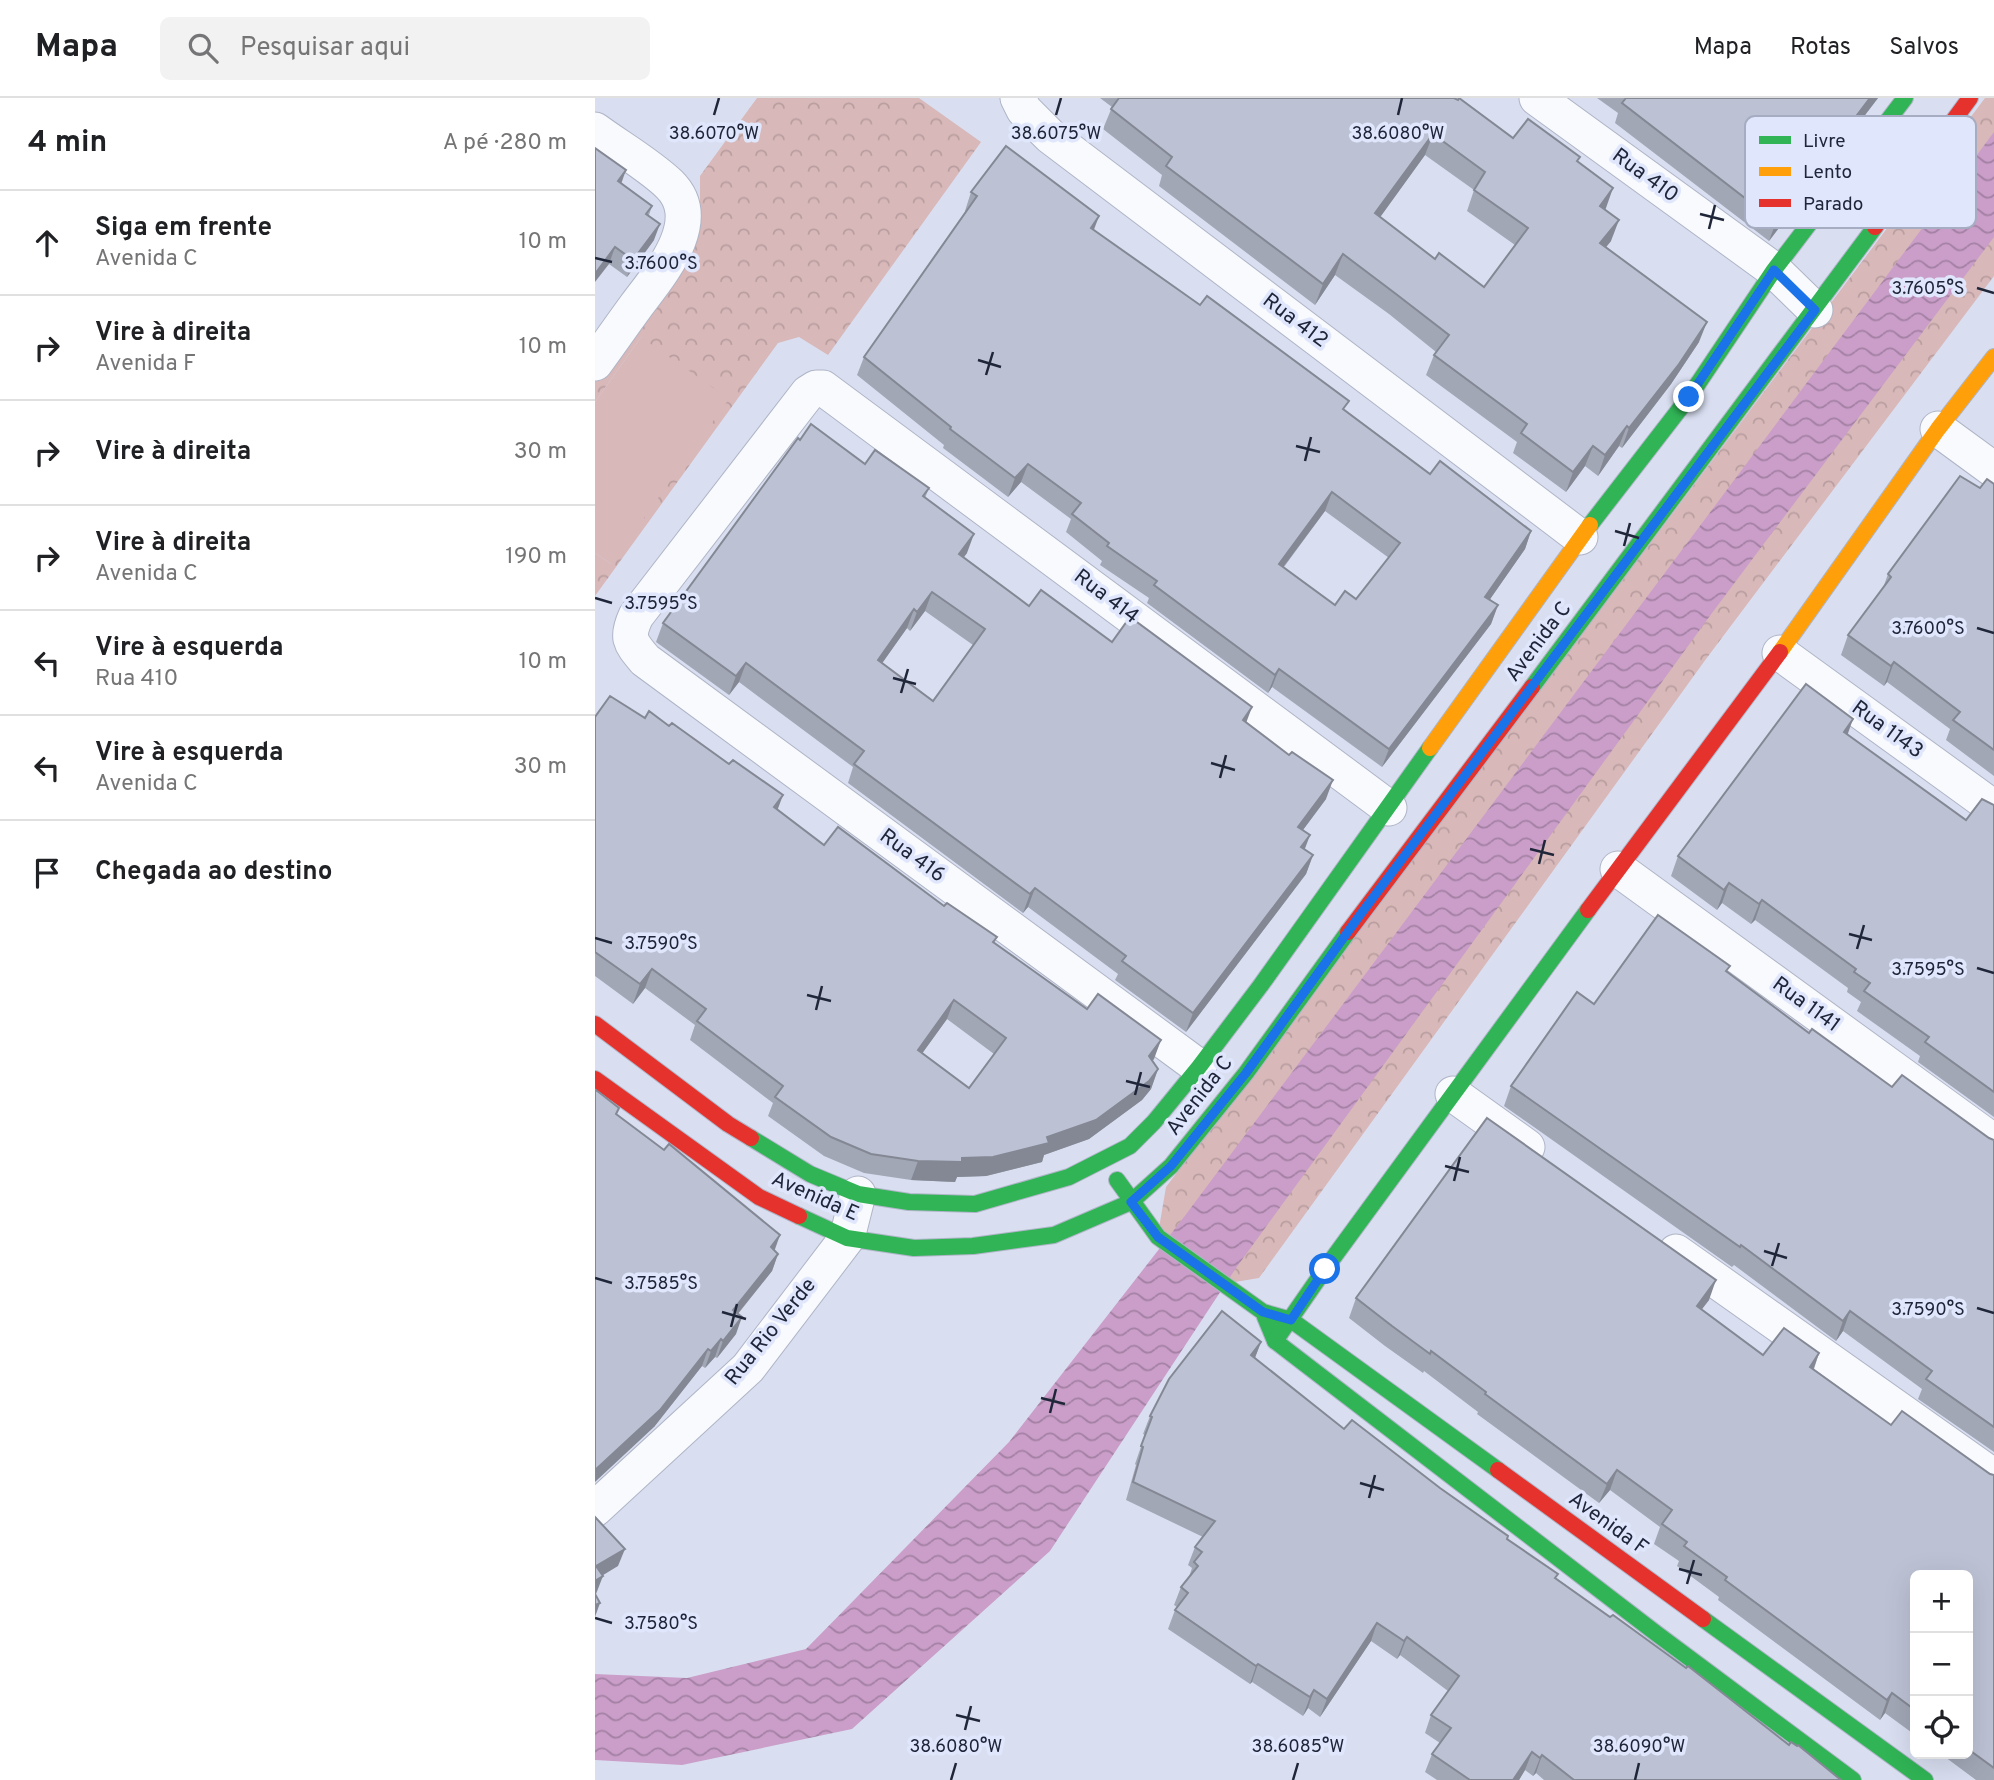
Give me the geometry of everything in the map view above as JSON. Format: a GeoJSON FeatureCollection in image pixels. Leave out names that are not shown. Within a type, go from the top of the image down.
{"type":"FeatureCollection","features":[{"type":"Feature","properties":{"kind":"street","name":"Rua 412"},"geometry":{"type":"LineString","coordinates":[[1018,98],[1024,110],[1050,136],[1580,537]]}},
{"type":"Feature","properties":{"kind":"street","name":"Rua 410"},"geometry":{"type":"LineString","coordinates":[[1537,98],[1774,270],[1815,310]]}},
{"type":"Feature","properties":{"kind":"street","name":"Avenida C"},"geometry":{"type":"LineString","coordinates":[[1891,116],[1905,98]]}},
{"type":"Feature","properties":{"kind":"street","name":"Avenida C"},"geometry":{"type":"LineString","coordinates":[[1957,116],[1970,98]]}},
{"type":"Feature","properties":{"kind":"street"},"geometry":{"type":"LineString","coordinates":[[595,130],[670,185],[683,205],[682,226],[677,245],[667,264],[595,363]]}},
{"type":"Feature","properties":{"kind":"street","name":"Avenida C"},"geometry":{"type":"LineString","coordinates":[[1104,1161],[1130,1146],[1154,1122],[1261,985],[1580,537],[1689,397],[1774,270],[1806,228]]}},
{"type":"Feature","properties":{"kind":"street","name":"Avenida C"},"geometry":{"type":"LineString","coordinates":[[1131,1202],[1171,1166],[1246,1073],[1360,915],[1875,228]]}},
{"type":"Feature","properties":{"kind":"street"},"geometry":{"type":"LineString","coordinates":[[1104,1161],[1158,1237],[1258,1309],[1275,1341],[1618,869],[1780,653],[1938,429],[1994,357]]}},
{"type":"Feature","properties":{"kind":"street","name":"Rua 416"},"geometry":{"type":"LineString","coordinates":[[823,388],[816,388],[808,393],[636,616],[629,631],[630,639],[645,660],[1199,1067]]}},
{"type":"Feature","properties":{"kind":"street","name":"Rua 414"},"geometry":{"type":"LineString","coordinates":[[823,388],[1389,808]]}},
{"type":"Feature","properties":{"kind":"street"},"geometry":{"type":"LineString","coordinates":[[1938,429],[1994,470]]}},
{"type":"Feature","properties":{"kind":"street","name":"Rua 1143"},"geometry":{"type":"LineString","coordinates":[[1780,653],[1994,808]]}},
{"type":"Feature","properties":{"kind":"street","name":"Rua 1141"},"geometry":{"type":"LineString","coordinates":[[1618,869],[1994,1142]]}},
{"type":"Feature","properties":{"kind":"street","name":"Avenida E"},"geometry":{"type":"LineString","coordinates":[[595,1024],[727,1124],[810,1174],[858,1194],[909,1202],[975,1204],[1069,1177],[1104,1161]]}},
{"type":"Feature","properties":{"kind":"street","name":"Avenida E"},"geometry":{"type":"LineString","coordinates":[[595,1079],[759,1197],[847,1238],[914,1248],[973,1246],[1054,1235],[1131,1202]]}},
{"type":"Feature","properties":{"kind":"street"},"geometry":{"type":"LineString","coordinates":[[1453,1094],[1555,1166]]}},
{"type":"Feature","properties":{"kind":"street","name":"Rua Rio Verde"},"geometry":{"type":"LineString","coordinates":[[602,1491],[748,1368],[847,1238],[858,1194]]}},
{"type":"Feature","properties":{"kind":"street"},"geometry":{"type":"LineString","coordinates":[[1656,1238],[1994,1477]]}},
{"type":"Feature","properties":{"kind":"street","name":"Avenida F"},"geometry":{"type":"LineString","coordinates":[[1258,1309],[1291,1320],[1855,1761]]}},
{"type":"Feature","properties":{"kind":"street","name":"Avenida F"},"geometry":{"type":"LineString","coordinates":[[1275,1341],[1657,1634],[1855,1761],[1925,1780]]}},
{"type":"Feature","properties":{"kind":"green space"},"geometry":{"type":"Polygon","coordinates":[[[757,98],[919,98],[981,142],[828,355],[799,337],[778,343],[595,596],[595,553],[611,564],[641,337],[595,402],[595,381],[659,294],[700,224],[700,176],[757,98]]]}},
{"type":"Feature","properties":{"kind":"green space"},"geometry":{"type":"Polygon","coordinates":[[[1985,98],[1994,98],[1994,276],[1706,659],[1259,1278],[1235,1282],[1159,1228],[1166,1187],[1887,228],[1976,228],[1976,116],[1971,116],[1985,98]]]}},
{"type":"Feature","properties":{"kind":"green space"},"geometry":{"type":"Polygon","coordinates":[[[641,337],[729,399],[611,564],[595,553],[595,402],[641,337]]]}},
{"type":"Feature","properties":{"kind":"water"},"geometry":{"type":"Polygon","coordinates":[[[1994,132],[1994,237],[1712,613],[1236,1268],[1050,1551],[852,1729],[682,1765],[595,1760],[595,1674],[687,1678],[806,1649],[1009,1442],[1184,1217],[1922,228],[1976,228],[1976,156],[1994,132]]]}},
{"type":"Feature","properties":{"kind":"building"},"geometry":{"type":"Polygon","coordinates":[[[1119,98],[1459,98],[1513,138],[1528,119],[1580,157],[1577,161],[1613,188],[1600,206],[1619,220],[1600,243],[1707,322],[1679,364],[1605,455],[1593,446],[1573,472],[1521,433],[1527,424],[1434,355],[1449,335],[1343,254],[1323,284],[1166,166],[1172,157],[1111,109],[1119,98]],[[1433,134],[1375,213],[1435,259],[1439,253],[1484,287],[1528,228],[1474,190],[1485,172],[1433,134]]]}},
{"type":"Feature","properties":{"kind":"building"},"geometry":{"type":"Polygon","coordinates":[[[1626,98],[1870,98],[1856,116],[1745,116],[1745,198],[1622,103],[1626,98]]]}},
{"type":"Feature","properties":{"kind":"building"},"geometry":{"type":"Polygon","coordinates":[[[1006,146],[1099,216],[1091,228],[1200,305],[1207,296],[1349,401],[1343,409],[1430,474],[1440,461],[1531,531],[1485,597],[1498,605],[1389,749],[1279,669],[1275,675],[1154,585],[1157,581],[1107,546],[1109,543],[1072,514],[1081,503],[1028,464],[1015,478],[950,429],[951,427],[864,357],[977,196],[971,192],[1006,146]],[[1332,492],[1279,564],[1335,605],[1345,591],[1356,599],[1400,543],[1332,492]]]}},
{"type":"Feature","properties":{"kind":"building"},"geometry":{"type":"Polygon","coordinates":[[[595,148],[626,170],[618,181],[652,206],[646,214],[660,224],[633,260],[615,247],[595,274],[595,148]]]}},
{"type":"Feature","properties":{"kind":"building"},"geometry":{"type":"Polygon","coordinates":[[[811,424],[865,464],[875,450],[929,488],[923,496],[974,534],[959,554],[1029,606],[1041,590],[1112,642],[1130,617],[1252,707],[1243,720],[1289,755],[1292,752],[1333,780],[1298,827],[1310,835],[1301,847],[1313,855],[1193,1013],[1122,961],[1126,956],[1035,888],[1030,894],[854,764],[864,751],[746,663],[736,676],[663,623],[798,438],[800,440],[811,424]],[[932,592],[917,612],[914,609],[878,660],[933,701],[985,629],[932,592]]]}},
{"type":"Feature","properties":{"kind":"building"},"geometry":{"type":"Polygon","coordinates":[[[1960,476],[1980,488],[1987,479],[1994,484],[1994,750],[1953,720],[1960,712],[1894,662],[1891,666],[1848,635],[1891,577],[1888,574],[1960,476]]]}},
{"type":"Feature","properties":{"kind":"building"},"geometry":{"type":"Polygon","coordinates":[[[1806,684],[1853,719],[1844,732],[1966,820],[1982,799],[1994,805],[1994,1092],[1925,1042],[1929,1037],[1864,991],[1870,983],[1854,972],[1856,969],[1762,900],[1759,904],[1729,883],[1724,890],[1678,856],[1806,684]]]}},
{"type":"Feature","properties":{"kind":"building"},"geometry":{"type":"Polygon","coordinates":[[[610,696],[645,718],[649,711],[669,726],[672,723],[729,764],[733,760],[783,795],[774,807],[824,845],[838,827],[944,906],[947,903],[997,937],[993,942],[1087,1009],[1098,994],[1161,1040],[1149,1056],[1158,1069],[1149,1081],[1096,1120],[1047,1137],[1049,1143],[993,1157],[962,1158],[962,1162],[918,1161],[871,1154],[831,1137],[775,1097],[783,1086],[697,1021],[706,1009],[652,969],[640,984],[595,952],[595,717],[610,696]],[[954,1000],[918,1050],[969,1088],[1006,1038],[954,1000]]]}},
{"type":"Feature","properties":{"kind":"building"},"geometry":{"type":"Polygon","coordinates":[[[1658,915],[1730,966],[1726,971],[1809,1033],[1812,1029],[1892,1087],[1902,1075],[1994,1140],[1994,1427],[1926,1379],[1932,1371],[1850,1311],[1843,1321],[1741,1245],[1740,1247],[1511,1086],[1577,992],[1594,1004],[1658,915]]]}},
{"type":"Feature","properties":{"kind":"building"},"geometry":{"type":"Polygon","coordinates":[[[596,1090],[619,1108],[616,1114],[664,1150],[669,1144],[780,1235],[771,1247],[778,1254],[733,1310],[742,1317],[723,1341],[721,1339],[711,1351],[708,1349],[660,1410],[595,1470],[595,1092],[596,1090]]]}},
{"type":"Feature","properties":{"kind":"building"},"geometry":{"type":"Polygon","coordinates":[[[1487,1118],[1716,1280],[1697,1306],[1763,1355],[1784,1328],[1819,1353],[1810,1367],[1891,1425],[1902,1411],[1994,1475],[1994,1768],[1973,1753],[1973,1570],[1910,1570],[1910,1706],[1892,1693],[1887,1700],[1725,1580],[1727,1577],[1684,1546],[1687,1542],[1662,1524],[1672,1510],[1617,1470],[1607,1484],[1356,1298],[1487,1118]]]}},
{"type":"Feature","properties":{"kind":"building"},"geometry":{"type":"Polygon","coordinates":[[[1222,1311],[1261,1342],[1251,1355],[1344,1429],[1352,1420],[1508,1536],[1507,1539],[1558,1574],[1555,1578],[1610,1617],[1613,1615],[1686,1668],[1688,1666],[1789,1745],[1791,1742],[1798,1745],[1841,1780],[1574,1780],[1542,1755],[1540,1758],[1532,1752],[1513,1780],[1470,1780],[1432,1754],[1451,1728],[1431,1715],[1459,1676],[1407,1637],[1404,1641],[1377,1623],[1327,1699],[1314,1690],[1310,1697],[1258,1664],[1256,1666],[1175,1610],[1188,1593],[1181,1587],[1198,1566],[1194,1562],[1202,1552],[1195,1547],[1215,1521],[1133,1482],[1143,1447],[1141,1446],[1152,1417],[1150,1416],[1169,1379],[1222,1311]]]}},
{"type":"Feature","properties":{"kind":"building"},"geometry":{"type":"Polygon","coordinates":[[[595,1517],[625,1549],[596,1566],[603,1576],[595,1581],[595,1517]]]}},
{"type":"Feature","properties":{"kind":"traffic: fast"},"geometry":{"type":"LineString","coordinates":[[1891,116],[1905,98]]}},
{"type":"Feature","properties":{"kind":"traffic: fast"},"geometry":{"type":"LineString","coordinates":[[1590,525],[1689,397],[1774,270],[1806,228]]}},
{"type":"Feature","properties":{"kind":"traffic: fast"},"geometry":{"type":"LineString","coordinates":[[1532,687],[1874,228]]}},
{"type":"Feature","properties":{"kind":"traffic: fast"},"geometry":{"type":"LineString","coordinates":[[751,1138],[810,1174],[858,1194],[909,1202],[975,1204],[1069,1177],[1130,1146],[1154,1122],[1199,1067],[1261,985],[1430,748]]}},
{"type":"Feature","properties":{"kind":"traffic: fast"},"geometry":{"type":"LineString","coordinates":[[1275,1341],[1588,910]]}},
{"type":"Feature","properties":{"kind":"traffic: fast"},"geometry":{"type":"LineString","coordinates":[[799,1216],[847,1238],[914,1248],[973,1246],[1054,1235],[1131,1202],[1171,1166],[1246,1073],[1348,932]]}},
{"type":"Feature","properties":{"kind":"traffic: fast"},"geometry":{"type":"LineString","coordinates":[[1117,1180],[1158,1237],[1263,1312],[1291,1320],[1498,1470]]}},
{"type":"Feature","properties":{"kind":"traffic: fast"},"geometry":{"type":"LineString","coordinates":[[1265,1317],[1275,1341],[1657,1634],[1853,1780]]}},
{"type":"Feature","properties":{"kind":"traffic: fast"},"geometry":{"type":"LineString","coordinates":[[1703,1619],[1925,1780]]}},
{"type":"Feature","properties":{"kind":"traffic: slow"},"geometry":{"type":"LineString","coordinates":[[1780,652],[1938,429],[1994,357]]}},
{"type":"Feature","properties":{"kind":"traffic: slow"},"geometry":{"type":"LineString","coordinates":[[1430,748],[1590,525]]}},
{"type":"Feature","properties":{"kind":"traffic: jam"},"geometry":{"type":"LineString","coordinates":[[1957,116],[1970,98]]}},
{"type":"Feature","properties":{"kind":"traffic: jam"},"geometry":{"type":"LineString","coordinates":[[1588,910],[1780,652]]}},
{"type":"Feature","properties":{"kind":"traffic: jam"},"geometry":{"type":"LineString","coordinates":[[1348,932],[1532,687]]}},
{"type":"Feature","properties":{"kind":"traffic: jam"},"geometry":{"type":"LineString","coordinates":[[595,1024],[728,1124],[751,1138]]}},
{"type":"Feature","properties":{"kind":"traffic: jam"},"geometry":{"type":"LineString","coordinates":[[595,1079],[759,1197],[799,1216]]}},
{"type":"Feature","properties":{"kind":"traffic: jam"},"geometry":{"type":"LineString","coordinates":[[1498,1470],[1703,1619]]}},
{"type":"Feature","properties":{"kind":"route"},"geometry":{"type":"LineString","coordinates":[[1325,1269],[1291,1320],[1263,1312],[1158,1237],[1131,1202],[1171,1166],[1246,1073],[1360,915],[1815,310],[1774,270],[1689,397]]}}]}
